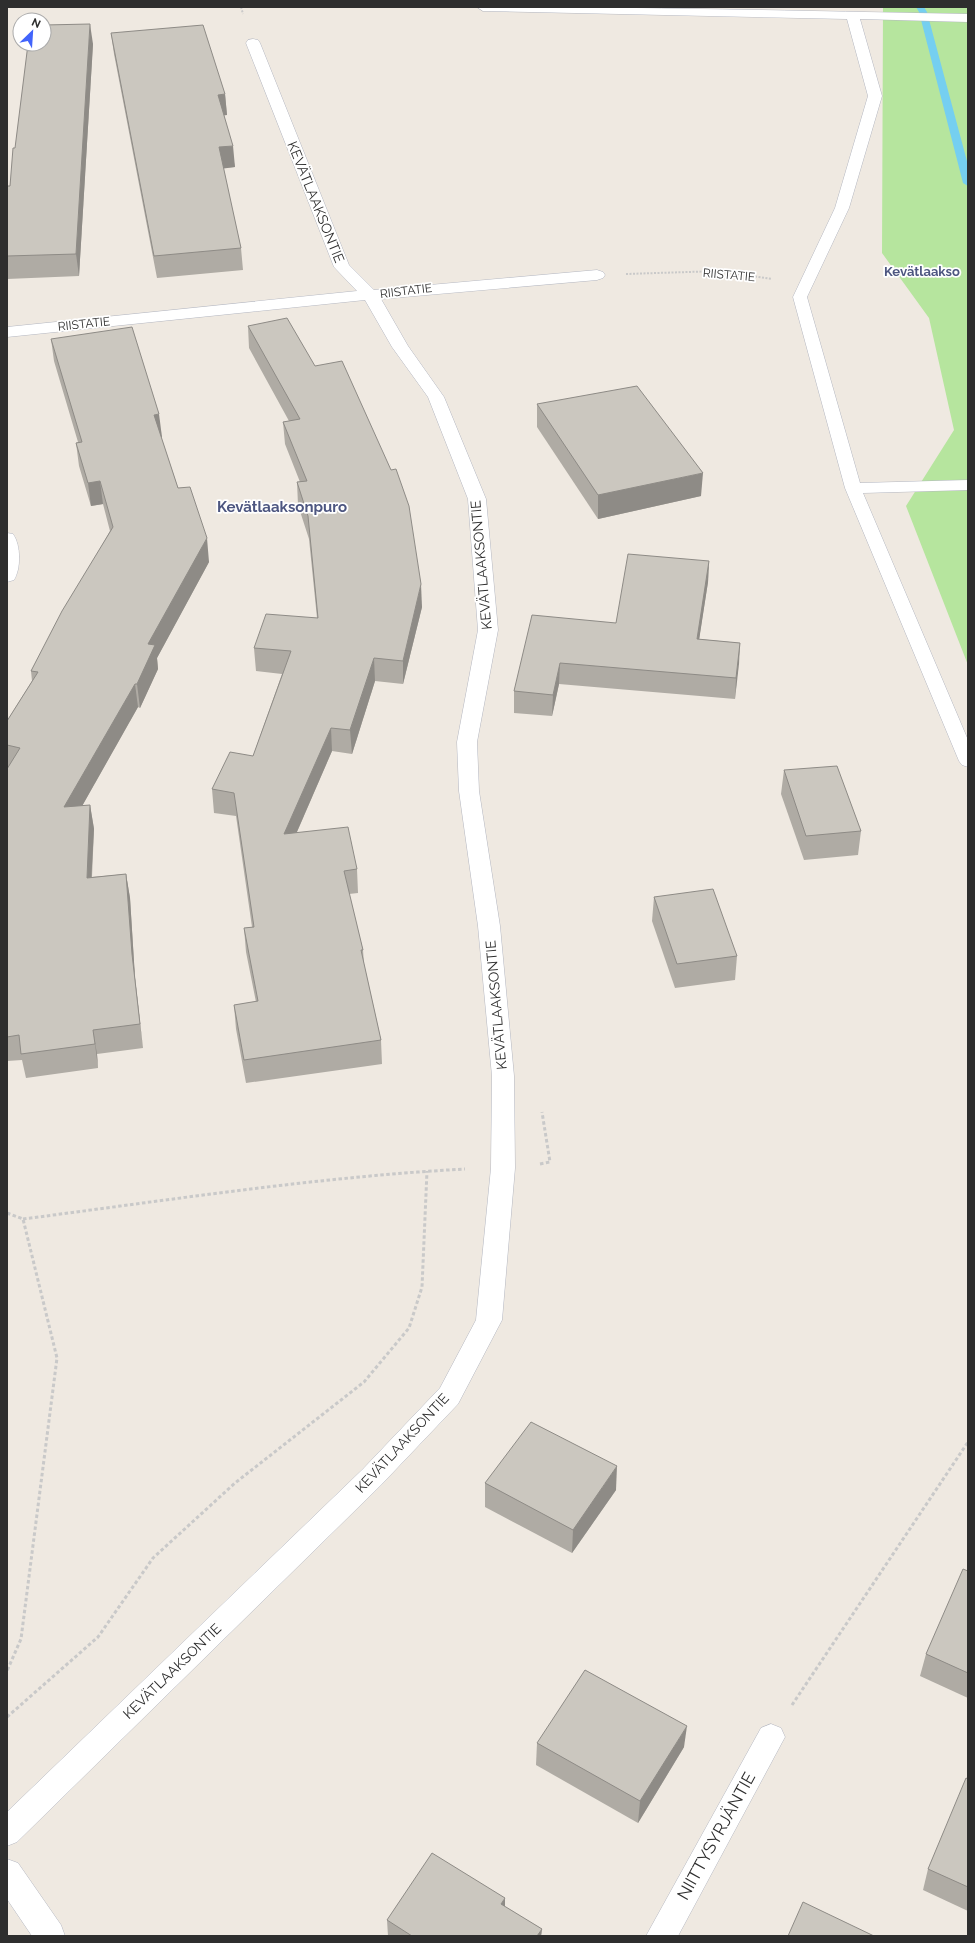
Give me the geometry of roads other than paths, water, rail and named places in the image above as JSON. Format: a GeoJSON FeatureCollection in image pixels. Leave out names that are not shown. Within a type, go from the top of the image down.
{"type":"FeatureCollection","features":[{"type":"Feature","properties":{"kind":"street","name":"KEVÄTLAAKSONTIE"},"geometry":{"type":"LineString","coordinates":[[7,1832],[372,1477],[449,1396],[489,1320],[503,1168],[503,1076],[489,926],[469,791],[467,742],[488,630],[477,499],[436,397],[400,346],[371,296],[342,267],[253,43]]}},
{"type":"Feature","properties":{"kind":"street","name":"RIISTATIE"},"geometry":{"type":"LineString","coordinates":[[7,332],[371,296],[441,287],[597,275]]}},
{"type":"Feature","properties":{"kind":"street"},"geometry":{"type":"LineString","coordinates":[[7,538],[10,552],[7,576]]}},
{"type":"Feature","properties":{"kind":"street","name":"NIITTYSYRJÄNTIE"},"geometry":{"type":"LineString","coordinates":[[661,1936],[771,1737]]}},
{"type":"Feature","properties":{"kind":"street"},"geometry":{"type":"LineString","coordinates":[[7,1873],[50,1936]]}},
{"type":"Feature","properties":{"kind":"lane"},"geometry":{"type":"LineString","coordinates":[[483,7],[852,14],[968,18]]}},
{"type":"Feature","properties":{"kind":"lane"},"geometry":{"type":"LineString","coordinates":[[852,14],[875,96],[842,208],[800,297],[853,488],[942,704],[968,761]]}},
{"type":"Feature","properties":{"kind":"lane"},"geometry":{"type":"LineString","coordinates":[[853,488],[968,485]]}},
{"type":"Feature","properties":{"kind":"waterway"},"geometry":{"type":"LineString","coordinates":[[920,7],[923,12],[968,183]]}},
{"type":"Feature","properties":{"kind":"district","name":"Kevätlaakso"},"geometry":{"type":"Point","coordinates":[922,271]}},
{"type":"Feature","properties":{"kind":"district","name":"Kevätlaaksonpuro"},"geometry":{"type":"Point","coordinates":[282,507]}}]}
